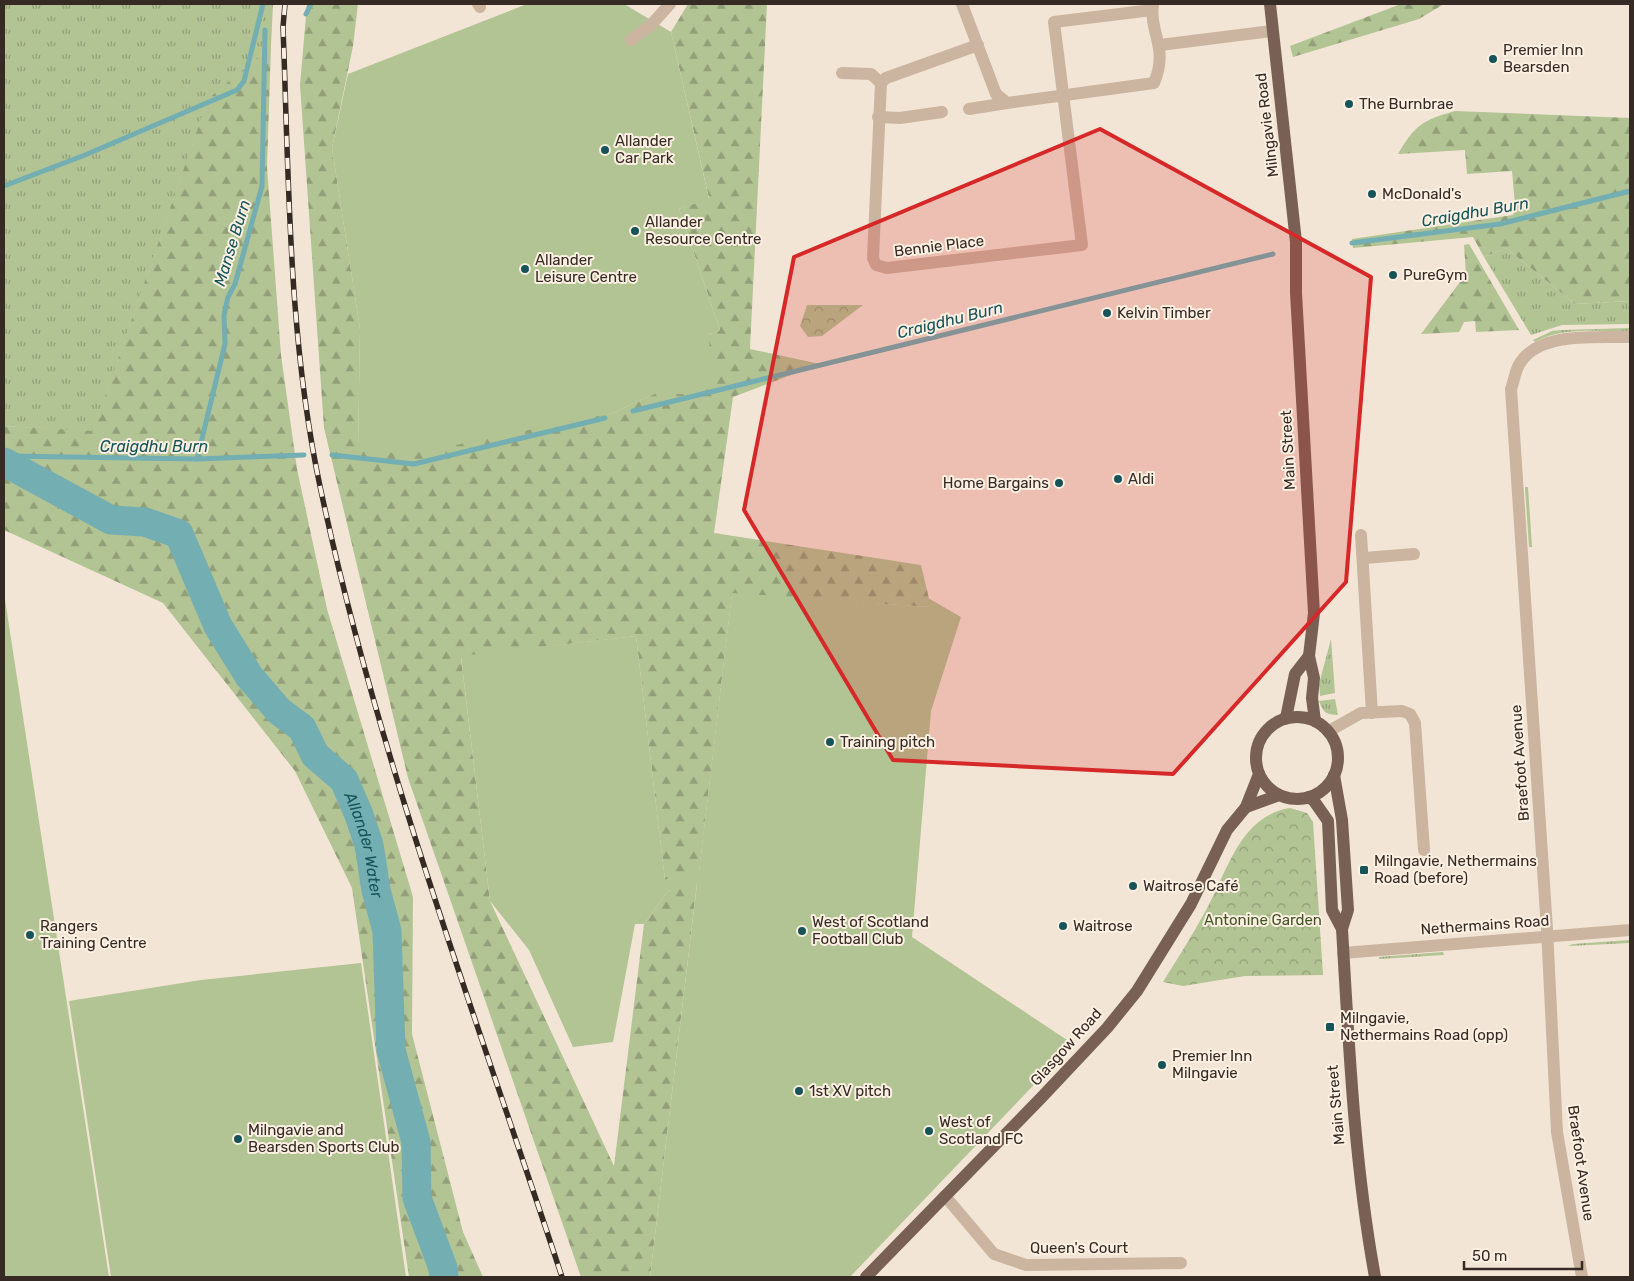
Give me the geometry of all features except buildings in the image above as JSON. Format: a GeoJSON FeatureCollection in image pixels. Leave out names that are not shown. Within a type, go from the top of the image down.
{"type":"FeatureCollection","features":[{"type":"Feature","properties":{"kind":"main road","name":"Milngavie Road"},"geometry":{"type":"LineString","coordinates":[[1270,4],[1296,242]]}},
{"type":"Feature","properties":{"kind":"main road","name":"Main Street"},"geometry":{"type":"LineString","coordinates":[[1296,242],[1296,293],[1314,613],[1309,656],[1314,678],[1312,698],[1315,721]]}},
{"type":"Feature","properties":{"kind":"main road","name":"Main Street"},"geometry":{"type":"LineString","coordinates":[[1286,718],[1295,674],[1309,656]]}},
{"type":"Feature","properties":{"kind":"main road"},"geometry":{"type":"LineString","coordinates":[[1301,717],[1315,721],[1328,731],[1334,739],[1338,757],[1334,775],[1324,789],[1309,797],[1294,799],[1279,795],[1264,783],[1258,774],[1255,754],[1260,739],[1270,726],[1286,718],[1301,717]]}},
{"type":"Feature","properties":{"kind":"main road","name":"Glasgow Road"},"geometry":{"type":"LineString","coordinates":[[866,1277],[1041,1098],[1107,1028],[1137,991],[1191,904],[1227,830],[1246,807],[1258,774]]}},
{"type":"Feature","properties":{"kind":"main road","name":"Main Street"},"geometry":{"type":"LineString","coordinates":[[1334,775],[1342,820],[1348,910],[1342,929],[1349,1074],[1363,1210],[1375,1277]]}},
{"type":"Feature","properties":{"kind":"main road"},"geometry":{"type":"LineString","coordinates":[[1246,807],[1279,795]]}},
{"type":"Feature","properties":{"kind":"main road","name":"Main Street"},"geometry":{"type":"LineString","coordinates":[[1309,797],[1328,821],[1332,910],[1342,929]]}},
{"type":"Feature","properties":{"kind":"street"},"geometry":{"type":"LineString","coordinates":[[631,40],[652,25],[669,4]]}},
{"type":"Feature","properties":{"kind":"street"},"geometry":{"type":"LineString","coordinates":[[962,4],[996,94],[1007,103]]}},
{"type":"Feature","properties":{"kind":"street"},"geometry":{"type":"LineString","coordinates":[[969,109],[1007,103],[1064,96],[1154,83],[1160,68],[1160,46],[1152,7],[1054,22],[1064,96]]}},
{"type":"Feature","properties":{"kind":"street"},"geometry":{"type":"LineString","coordinates":[[1160,46],[1272,31]]}},
{"type":"Feature","properties":{"kind":"street"},"geometry":{"type":"LineString","coordinates":[[842,73],[871,74],[881,84],[886,78],[978,45]]}},
{"type":"Feature","properties":{"kind":"street","name":"Bennie Place"},"geometry":{"type":"LineString","coordinates":[[881,84],[873,258],[876,265],[887,268],[1082,245],[1064,96]]}},
{"type":"Feature","properties":{"kind":"street"},"geometry":{"type":"LineString","coordinates":[[878,117],[900,118],[942,112]]}},
{"type":"Feature","properties":{"kind":"street","name":"Braefoot Avenue"},"geometry":{"type":"LineString","coordinates":[[1582,1277],[1557,1132],[1547,937],[1511,390],[1520,363],[1536,348],[1557,340],[1630,337]]}},
{"type":"Feature","properties":{"kind":"street"},"geometry":{"type":"LineString","coordinates":[[1361,535],[1364,558],[1372,713]]}},
{"type":"Feature","properties":{"kind":"street"},"geometry":{"type":"LineString","coordinates":[[1364,558],[1414,554]]}},
{"type":"Feature","properties":{"kind":"street"},"geometry":{"type":"LineString","coordinates":[[1328,731],[1361,714],[1402,711],[1410,714],[1415,723],[1424,850]]}},
{"type":"Feature","properties":{"kind":"street","name":"Nethermains Road"},"geometry":{"type":"LineString","coordinates":[[1343,953],[1630,930]]}},
{"type":"Feature","properties":{"kind":"street","name":"Queen's Court"},"geometry":{"type":"LineString","coordinates":[[945,1196],[994,1254],[1026,1265],[1182,1264]]}},
{"type":"Feature","properties":{"kind":"highlighted area"},"geometry":{"type":"Polygon","coordinates":[[[1100,129],[1371,277],[1346,582],[1173,774],[893,760],[744,510],[794,257],[1100,129]]]}},
{"type":"Feature","properties":{"kind":"green space"},"geometry":{"type":"Polygon","coordinates":[[[4,4],[273,4],[271,46],[208,100],[93,432],[4,426],[4,4]]]}},
{"type":"Feature","properties":{"kind":"green space"},"geometry":{"type":"Polygon","coordinates":[[[307,4],[358,4],[353,46],[332,148],[360,329],[358,447],[613,413],[654,394],[684,394],[708,335],[720,330],[679,209],[709,198],[671,32],[688,4],[767,4],[750,349],[820,364],[733,397],[714,533],[921,565],[931,607],[732,594],[699,872],[665,880],[636,636],[461,657],[490,901],[614,1166],[644,924],[668,891],[697,883],[650,1277],[581,1277],[408,778],[324,428],[300,85],[307,4]]]}},
{"type":"Feature","properties":{"kind":"green space","name":"Allander Leisure Centre"},"geometry":{"type":"Polygon","coordinates":[[[527,4],[624,4],[671,32],[709,199],[679,209],[720,330],[708,335],[715,380],[684,394],[654,394],[613,413],[406,455],[358,447],[360,329],[332,148],[348,74],[527,4]]]}},
{"type":"Feature","properties":{"kind":"green space"},"geometry":{"type":"Polygon","coordinates":[[[1401,4],[1444,4],[1419,19],[1293,57],[1290,46],[1401,4]]]}},
{"type":"Feature","properties":{"kind":"green space"},"geometry":{"type":"Polygon","coordinates":[[[271,46],[267,167],[281,355],[297,469],[327,609],[413,897],[412,1034],[463,1232],[483,1277],[409,1277],[352,888],[295,771],[163,603],[4,530],[4,426],[93,431],[208,99],[271,46]]]}},
{"type":"Feature","properties":{"kind":"green space"},"geometry":{"type":"Polygon","coordinates":[[[1455,111],[1630,118],[1630,301],[1575,304],[1506,248],[1484,257],[1473,237],[1353,248],[1352,239],[1513,215],[1515,205],[1512,171],[1467,174],[1465,150],[1398,154],[1410,136],[1421,125],[1435,117],[1455,111]]]}},
{"type":"Feature","properties":{"kind":"green space"},"geometry":{"type":"Polygon","coordinates":[[[1469,244],[1519,330],[1476,332],[1475,321],[1464,322],[1459,332],[1421,334],[1466,274],[1464,245],[1469,244]]]}},
{"type":"Feature","properties":{"kind":"green space"},"geometry":{"type":"Polygon","coordinates":[[[1506,248],[1575,304],[1630,301],[1630,324],[1562,325],[1531,335],[1484,257],[1506,248]]]}},
{"type":"Feature","properties":{"kind":"green space"},"geometry":{"type":"Polygon","coordinates":[[[807,305],[863,305],[822,336],[808,337],[800,326],[807,305]]]}},
{"type":"Feature","properties":{"kind":"green space"},"geometry":{"type":"Polygon","coordinates":[[[1630,328],[1630,331],[1569,332],[1546,337],[1535,342],[1533,340],[1552,331],[1630,328]]]}},
{"type":"Feature","properties":{"kind":"green space"},"geometry":{"type":"Polygon","coordinates":[[[1525,487],[1528,487],[1532,547],[1529,547],[1525,487]]]}},
{"type":"Feature","properties":{"kind":"green space","name":"Rangers Training Centre"},"geometry":{"type":"Polygon","coordinates":[[[4,593],[109,1277],[4,1277],[4,593]]]}},
{"type":"Feature","properties":{"kind":"green space","name":"West of Scotland Football Club"},"geometry":{"type":"Polygon","coordinates":[[[732,593],[930,607],[928,598],[961,617],[931,711],[912,937],[1073,1044],[850,1277],[650,1277],[697,884],[668,891],[644,924],[635,924],[613,1042],[573,1047],[529,950],[490,901],[461,656],[636,636],[665,880],[699,871],[732,593]]]}},
{"type":"Feature","properties":{"kind":"green space"},"geometry":{"type":"Polygon","coordinates":[[[1331,639],[1335,693],[1320,696],[1319,684],[1331,639]]]}},
{"type":"Feature","properties":{"kind":"green space"},"geometry":{"type":"Polygon","coordinates":[[[1335,699],[1338,715],[1326,712],[1319,701],[1335,699]]]}},
{"type":"Feature","properties":{"kind":"green space","name":"Antonine Garden"},"geometry":{"type":"Polygon","coordinates":[[[1290,808],[1307,813],[1313,822],[1323,975],[1245,976],[1183,986],[1163,982],[1200,921],[1228,864],[1246,834],[1258,822],[1273,813],[1290,808]]]}},
{"type":"Feature","properties":{"kind":"green space"},"geometry":{"type":"Polygon","coordinates":[[[1630,940],[1630,943],[1568,946],[1573,944],[1630,940]]]}},
{"type":"Feature","properties":{"kind":"green space"},"geometry":{"type":"Polygon","coordinates":[[[1443,952],[1444,955],[1379,959],[1379,957],[1443,952]]]}},
{"type":"Feature","properties":{"kind":"green space","name":"Milngavie and Bearsden Sports Club"},"geometry":{"type":"Polygon","coordinates":[[[361,963],[406,1277],[111,1277],[69,1001],[201,980],[361,963]]]}},
{"type":"Feature","properties":{"kind":"waterway"},"geometry":{"type":"LineString","coordinates":[[4,186],[85,155],[237,90],[244,81],[263,4]]}},
{"type":"Feature","properties":{"kind":"waterway","name":"Manse Burn"},"geometry":{"type":"LineString","coordinates":[[306,14],[311,4]]}},
{"type":"Feature","properties":{"kind":"waterway","name":"Manse Burn"},"geometry":{"type":"LineString","coordinates":[[197,459],[225,344],[224,315],[228,297],[235,284],[262,186],[265,30]]}},
{"type":"Feature","properties":{"kind":"waterway","name":"Craigdhu Burn"},"geometry":{"type":"LineString","coordinates":[[1352,243],[1500,224],[1630,191]]}},
{"type":"Feature","properties":{"kind":"waterway","name":"Craigdhu Burn"},"geometry":{"type":"LineString","coordinates":[[633,411],[1273,254]]}},
{"type":"Feature","properties":{"kind":"waterway","name":"Craigdhu Burn"},"geometry":{"type":"LineString","coordinates":[[332,455],[414,464],[605,418]]}},
{"type":"Feature","properties":{"kind":"waterway","name":"Craigdhu Burn"},"geometry":{"type":"LineString","coordinates":[[4,456],[197,459],[304,455]]}},
{"type":"Feature","properties":{"kind":"waterway","name":"Allander Water"},"geometry":{"type":"LineString","coordinates":[[4,462],[111,520],[145,522],[179,534],[218,626],[249,676],[279,711],[302,728],[315,755],[344,780],[369,845],[376,890],[387,931],[391,1050],[416,1142],[417,1198],[443,1268],[444,1277]]}},
{"type":"Feature","properties":{"kind":"railway"},"geometry":{"type":"LineString","coordinates":[[285,4],[283,27],[289,201],[296,318],[310,434],[321,491],[344,592],[400,790],[463,985],[562,1277]]}},
{"type":"Feature","properties":{"kind":"place","name":"Premier Inn Bearsden"},"geometry":{"type":"Point","coordinates":[1493,59]}},
{"type":"Feature","properties":{"kind":"place","name":"The Burnbrae"},"geometry":{"type":"Point","coordinates":[1349,104]}},
{"type":"Feature","properties":{"kind":"place","name":"Allander Car Park"},"geometry":{"type":"Point","coordinates":[605,150]}},
{"type":"Feature","properties":{"kind":"place","name":"McDonald's"},"geometry":{"type":"Point","coordinates":[1372,194]}},
{"type":"Feature","properties":{"kind":"place","name":"Allander Resource Centre"},"geometry":{"type":"Point","coordinates":[635,231]}},
{"type":"Feature","properties":{"kind":"place","name":"Allander Leisure Centre"},"geometry":{"type":"Point","coordinates":[525,269]}},
{"type":"Feature","properties":{"kind":"place","name":"PureGym"},"geometry":{"type":"Point","coordinates":[1393,275]}},
{"type":"Feature","properties":{"kind":"place","name":"Kelvin Timber"},"geometry":{"type":"Point","coordinates":[1107,313]}},
{"type":"Feature","properties":{"kind":"place","name":"Aldi"},"geometry":{"type":"Point","coordinates":[1118,479]}},
{"type":"Feature","properties":{"kind":"place","name":"Home Bargains"},"geometry":{"type":"Point","coordinates":[1059,483]}},
{"type":"Feature","properties":{"kind":"place","name":"Training pitch"},"geometry":{"type":"Point","coordinates":[830,742]}},
{"type":"Feature","properties":{"kind":"place","name":"Milngavie, Nethermains Road (before)"},"geometry":{"type":"Point","coordinates":[1364,870]}},
{"type":"Feature","properties":{"kind":"place","name":"Waitrose Café"},"geometry":{"type":"Point","coordinates":[1133,886]}},
{"type":"Feature","properties":{"kind":"place","name":"Waitrose"},"geometry":{"type":"Point","coordinates":[1063,926]}},
{"type":"Feature","properties":{"kind":"place","name":"West of Scotland Football Club"},"geometry":{"type":"Point","coordinates":[802,931]}},
{"type":"Feature","properties":{"kind":"place","name":"Rangers Training Centre"},"geometry":{"type":"Point","coordinates":[30,935]}},
{"type":"Feature","properties":{"kind":"place","name":"Milngavie, Nethermains Road (opp)"},"geometry":{"type":"Point","coordinates":[1330,1027]}},
{"type":"Feature","properties":{"kind":"place","name":"Premier Inn Milngavie"},"geometry":{"type":"Point","coordinates":[1162,1065]}},
{"type":"Feature","properties":{"kind":"place","name":"1st XV pitch"},"geometry":{"type":"Point","coordinates":[799,1091]}},
{"type":"Feature","properties":{"kind":"place","name":"West of Scotland FC"},"geometry":{"type":"Point","coordinates":[929,1131]}},
{"type":"Feature","properties":{"kind":"place","name":"Milngavie and Bearsden Sports Club"},"geometry":{"type":"Point","coordinates":[238,1139]}}]}
